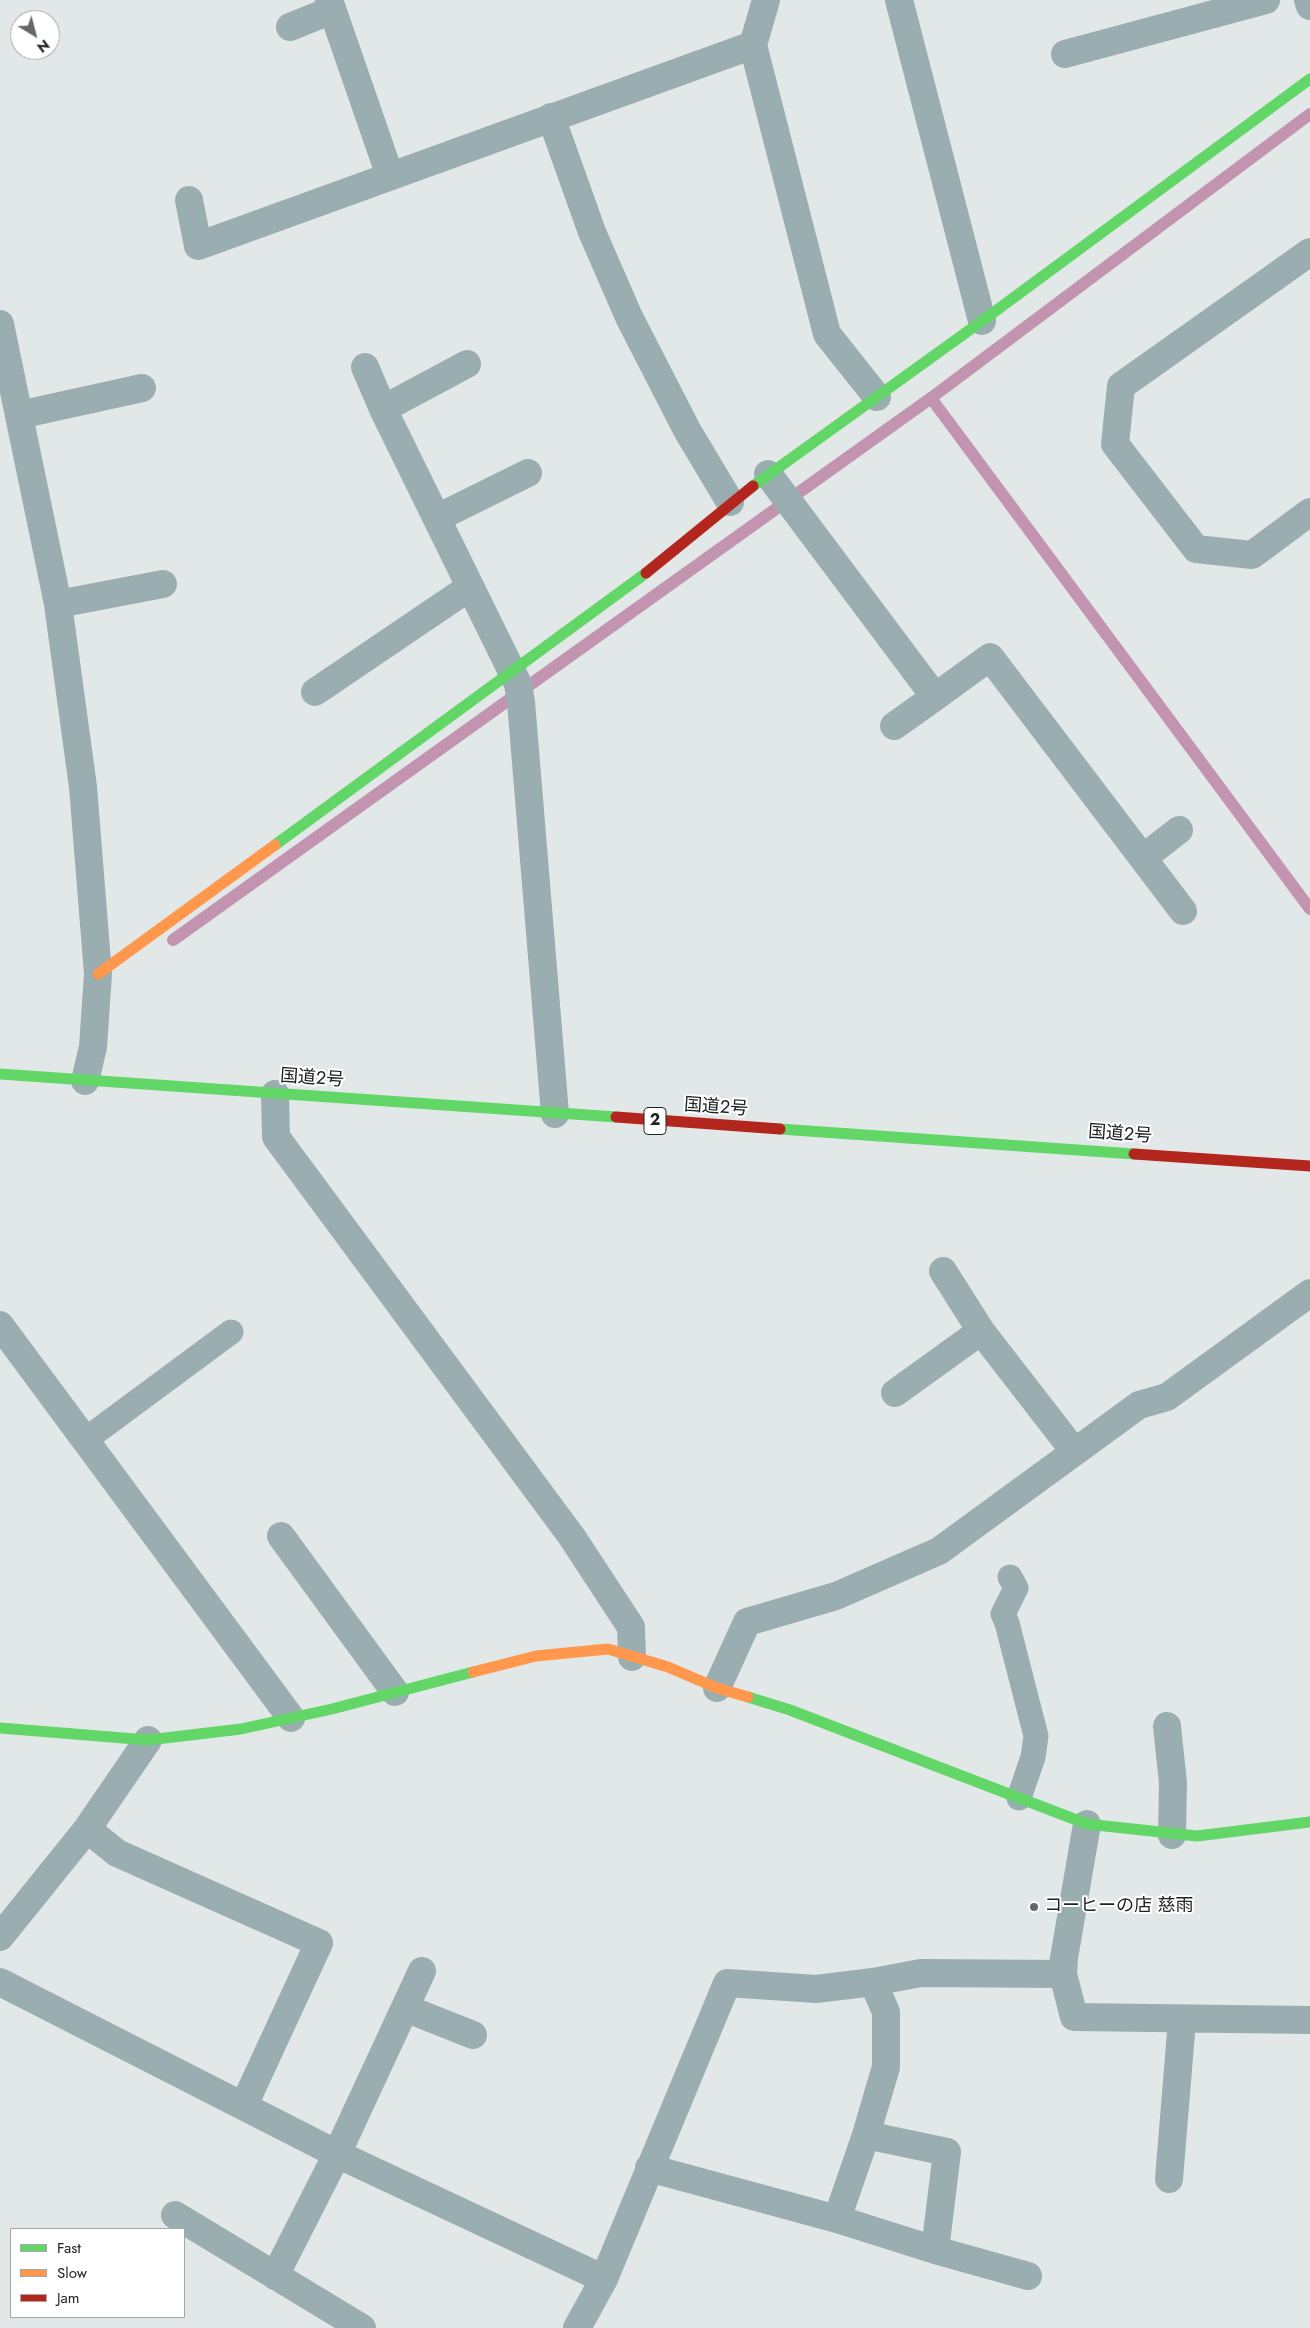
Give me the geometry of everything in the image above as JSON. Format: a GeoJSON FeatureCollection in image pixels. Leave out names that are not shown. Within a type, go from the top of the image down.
{"type":"FeatureCollection","features":[{"type":"Feature","properties":{"kind":"main road"},"geometry":{"type":"LineString","coordinates":[[98,974],[517,686],[730,502],[878,397],[1310,79]]}},
{"type":"Feature","properties":{"kind":"main road","name":"国道2号"},"geometry":{"type":"LineString","coordinates":[[0,1074],[1310,1166]]}},
{"type":"Feature","properties":{"kind":"main road"},"geometry":{"type":"LineString","coordinates":[[0,1728],[148,1740],[241,1728],[290,1718],[536,1656],[608,1649],[668,1667],[717,1688],[790,1710],[1087,1824],[1172,1835],[1230,1833],[1310,1822]]}},
{"type":"Feature","properties":{"kind":"street"},"geometry":{"type":"LineString","coordinates":[[900,0],[982,321]]}},
{"type":"Feature","properties":{"kind":"street"},"geometry":{"type":"LineString","coordinates":[[1065,54],[1266,0]]}},
{"type":"Feature","properties":{"kind":"street"},"geometry":{"type":"LineString","coordinates":[[1308,0],[1310,6]]}},
{"type":"Feature","properties":{"kind":"street"},"geometry":{"type":"LineString","coordinates":[[770,1],[753,45],[827,334],[878,397]]}},
{"type":"Feature","properties":{"kind":"street"},"geometry":{"type":"LineString","coordinates":[[290,26],[330,5],[390,176]]}},
{"type":"Feature","properties":{"kind":"street"},"geometry":{"type":"LineString","coordinates":[[189,200],[198,246],[753,45]]}},
{"type":"Feature","properties":{"kind":"street"},"geometry":{"type":"LineString","coordinates":[[551,117],[592,232],[629,317],[688,430],[730,502]]}},
{"type":"Feature","properties":{"kind":"street"},"geometry":{"type":"LineString","coordinates":[[1306,522],[1252,555],[1196,549],[1115,444],[1121,386],[1310,252]]}},
{"type":"Feature","properties":{"kind":"street"},"geometry":{"type":"LineString","coordinates":[[0,324],[58,604],[83,787],[98,974],[93,1048],[85,1081]]}},
{"type":"Feature","properties":{"kind":"street"},"geometry":{"type":"LineString","coordinates":[[382,408],[467,364]]}},
{"type":"Feature","properties":{"kind":"street"},"geometry":{"type":"LineString","coordinates":[[365,367],[382,408],[517,686],[555,1114]]}},
{"type":"Feature","properties":{"kind":"street"},"geometry":{"type":"LineString","coordinates":[[19,415],[142,388]]}},
{"type":"Feature","properties":{"kind":"street"},"geometry":{"type":"LineString","coordinates":[[437,518],[528,473]]}},
{"type":"Feature","properties":{"kind":"street"},"geometry":{"type":"LineString","coordinates":[[768,474],[934,696]]}},
{"type":"Feature","properties":{"kind":"street"},"geometry":{"type":"LineString","coordinates":[[58,604],[163,584]]}},
{"type":"Feature","properties":{"kind":"street"},"geometry":{"type":"LineString","coordinates":[[315,692],[470,587]]}},
{"type":"Feature","properties":{"kind":"street"},"geometry":{"type":"LineString","coordinates":[[894,726],[998,651],[1143,858],[1183,911]]}},
{"type":"Feature","properties":{"kind":"street"},"geometry":{"type":"LineString","coordinates":[[1143,858],[1179,830]]}},
{"type":"Feature","properties":{"kind":"street"},"geometry":{"type":"LineString","coordinates":[[275,1094],[276,1136],[572,1537],[631,1627],[632,1657]]}},
{"type":"Feature","properties":{"kind":"street"},"geometry":{"type":"LineString","coordinates":[[943,1271],[981,1331],[1074,1452]]}},
{"type":"Feature","properties":{"kind":"street"},"geometry":{"type":"LineString","coordinates":[[717,1688],[747,1622],[836,1596],[939,1551],[1139,1405],[1167,1397],[1310,1293]]}},
{"type":"Feature","properties":{"kind":"street"},"geometry":{"type":"LineString","coordinates":[[0,1325],[290,1718]]}},
{"type":"Feature","properties":{"kind":"street"},"geometry":{"type":"LineString","coordinates":[[895,1393],[981,1331]]}},
{"type":"Feature","properties":{"kind":"street"},"geometry":{"type":"LineString","coordinates":[[280,1536],[395,1692]]}},
{"type":"Feature","properties":{"kind":"street"},"geometry":{"type":"LineString","coordinates":[[1167,1726],[1173,1783],[1172,1835]]}},
{"type":"Feature","properties":{"kind":"street"},"geometry":{"type":"LineString","coordinates":[[0,1938],[87,1829],[148,1740]]}},
{"type":"Feature","properties":{"kind":"street"},"geometry":{"type":"LineString","coordinates":[[1087,1824],[1064,1958],[1063,1974],[1074,2017],[1182,2020],[1310,2020]]}},
{"type":"Feature","properties":{"kind":"street"},"geometry":{"type":"LineString","coordinates":[[87,1829],[117,1853],[319,1943],[244,2105]]}},
{"type":"Feature","properties":{"kind":"street"},"geometry":{"type":"LineString","coordinates":[[275,2276],[337,2154],[422,1971]]}},
{"type":"Feature","properties":{"kind":"street"},"geometry":{"type":"LineString","coordinates":[[577,2328],[604,2280],[727,1983],[816,1988],[874,1982],[921,1973],[1063,1974]]}},
{"type":"Feature","properties":{"kind":"street"},"geometry":{"type":"LineString","coordinates":[[0,1982],[337,2154],[604,2280]]}},
{"type":"Feature","properties":{"kind":"street"},"geometry":{"type":"LineString","coordinates":[[837,2219],[866,2135],[886,2067],[886,2012],[874,1982]]}},
{"type":"Feature","properties":{"kind":"street"},"geometry":{"type":"LineString","coordinates":[[405,2008],[472,2035]]}},
{"type":"Feature","properties":{"kind":"street"},"geometry":{"type":"LineString","coordinates":[[1169,2179],[1182,2020]]}},
{"type":"Feature","properties":{"kind":"street"},"geometry":{"type":"LineString","coordinates":[[866,2135],[947,2152],[934,2250]]}},
{"type":"Feature","properties":{"kind":"street"},"geometry":{"type":"LineString","coordinates":[[649,2168],[837,2219],[934,2250],[1028,2276]]}},
{"type":"Feature","properties":{"kind":"street"},"geometry":{"type":"LineString","coordinates":[[174,2215],[362,2328]]}},
{"type":"Feature","properties":{"kind":"lane"},"geometry":{"type":"LineString","coordinates":[[85,1440],[231,1332]]}},
{"type":"Feature","properties":{"kind":"lane"},"geometry":{"type":"LineString","coordinates":[[1010,1576],[1016,1588],[1003,1614],[1010,1632],[1036,1736],[1033,1757],[1019,1798]]}},
{"type":"Feature","properties":{"kind":"waterway"},"geometry":{"type":"LineString","coordinates":[[1310,114],[931,398],[1310,909]]}},
{"type":"Feature","properties":{"kind":"waterway"},"geometry":{"type":"LineString","coordinates":[[173,940],[931,398]]}},
{"type":"Feature","properties":{"kind":"traffic: fast"},"geometry":{"type":"LineString","coordinates":[[753,486],[982,321],[1310,79]]}},
{"type":"Feature","properties":{"kind":"traffic: fast"},"geometry":{"type":"LineString","coordinates":[[275,845],[646,573]]}},
{"type":"Feature","properties":{"kind":"traffic: fast"},"geometry":{"type":"LineString","coordinates":[[0,1074],[616,1117]]}},
{"type":"Feature","properties":{"kind":"traffic: fast"},"geometry":{"type":"LineString","coordinates":[[780,1129],[1134,1154]]}},
{"type":"Feature","properties":{"kind":"traffic: fast"},"geometry":{"type":"LineString","coordinates":[[0,1728],[148,1740],[241,1729],[332,1709],[473,1672]]}},
{"type":"Feature","properties":{"kind":"traffic: fast"},"geometry":{"type":"LineString","coordinates":[[748,1697],[790,1710],[1087,1824],[1197,1836],[1310,1822]]}},
{"type":"Feature","properties":{"kind":"traffic: slow"},"geometry":{"type":"LineString","coordinates":[[98,974],[275,845]]}},
{"type":"Feature","properties":{"kind":"traffic: slow"},"geometry":{"type":"LineString","coordinates":[[473,1672],[536,1656],[608,1649],[668,1667],[717,1688],[748,1697]]}},
{"type":"Feature","properties":{"kind":"traffic: jam"},"geometry":{"type":"LineString","coordinates":[[646,573],[753,486]]}},
{"type":"Feature","properties":{"kind":"traffic: jam"},"geometry":{"type":"LineString","coordinates":[[616,1117],[780,1129]]}},
{"type":"Feature","properties":{"kind":"traffic: jam"},"geometry":{"type":"LineString","coordinates":[[1134,1154],[1310,1166]]}},
{"type":"Feature","properties":{"kind":"place","name":"コーヒーの店 慈雨"},"geometry":{"type":"Point","coordinates":[1034,1907]}}]}
